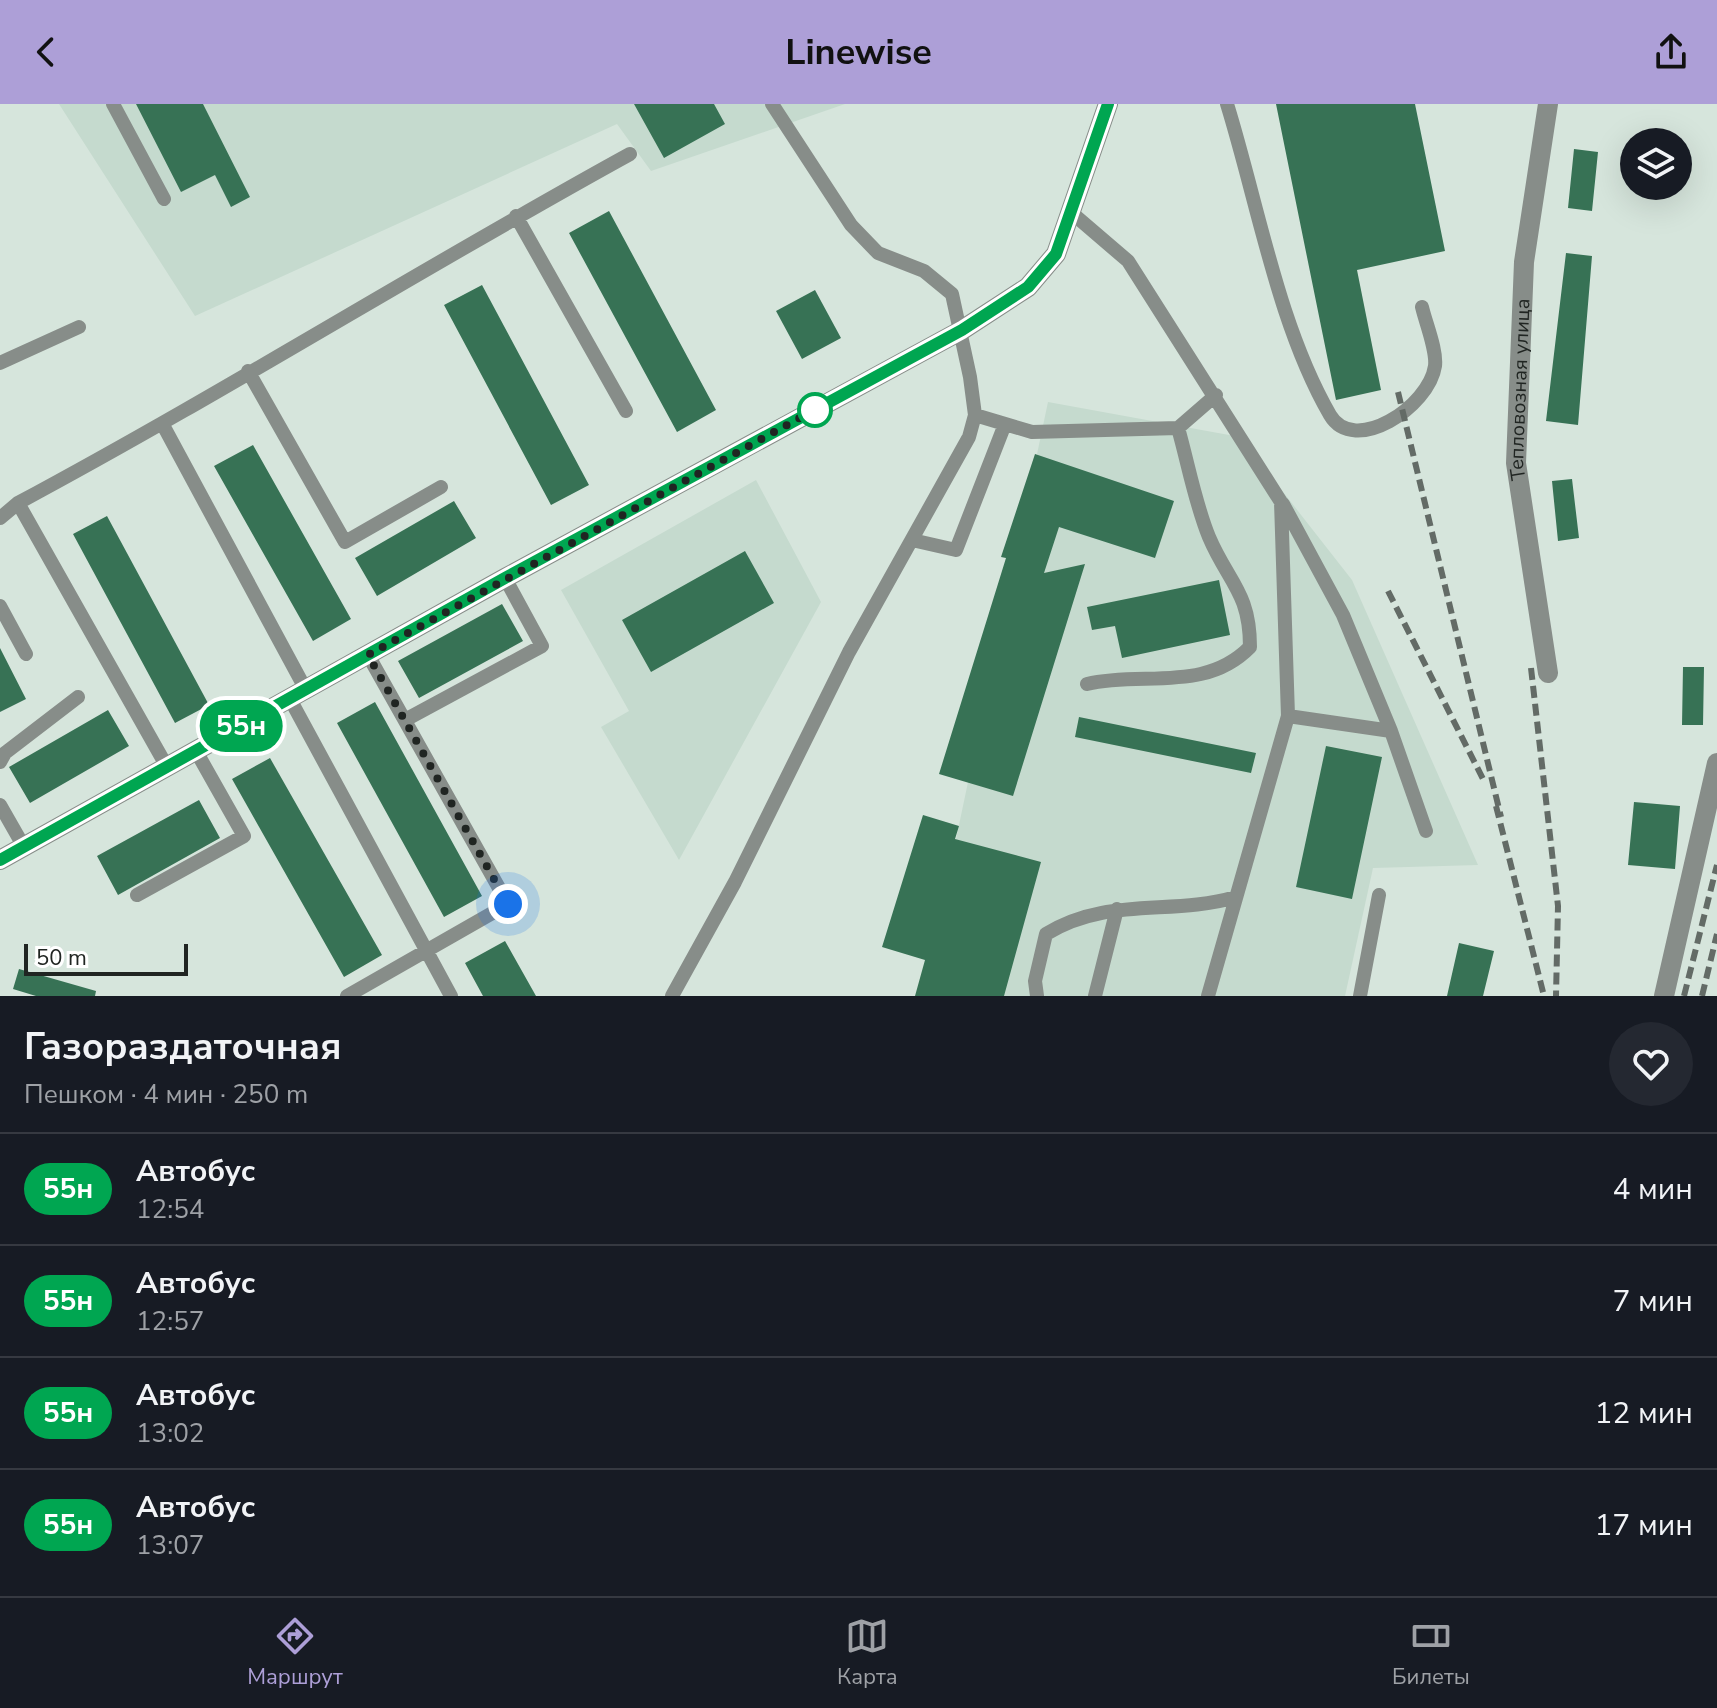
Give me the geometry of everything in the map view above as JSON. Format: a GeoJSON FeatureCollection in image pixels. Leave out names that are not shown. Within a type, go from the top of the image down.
{"type":"FeatureCollection","features":[{"type":"Feature","properties":{"kind":"street"},"geometry":{"type":"LineString","coordinates":[[0,860],[505,578],[962,330],[1028,287],[1056,254],[1108,104]]}},
{"type":"Feature","properties":{"kind":"street","name":"Тепловозная улица"},"geometry":{"type":"LineString","coordinates":[[1548,104],[1524,262],[1516,463],[1548,673]]}},
{"type":"Feature","properties":{"kind":"street"},"geometry":{"type":"LineString","coordinates":[[1664,996],[1717,763]]}},
{"type":"Feature","properties":{"kind":"lane"},"geometry":{"type":"LineString","coordinates":[[113,104],[164,199]]}},
{"type":"Feature","properties":{"kind":"lane"},"geometry":{"type":"LineString","coordinates":[[672,996],[735,882],[849,652],[969,437],[975,415],[962,330],[952,294],[924,271],[878,253],[851,225],[772,104]]}},
{"type":"Feature","properties":{"kind":"lane"},"geometry":{"type":"LineString","coordinates":[[1227,104],[1298,349],[1332,419],[1353,428],[1383,426],[1403,415],[1426,391],[1436,365],[1422,307]]}},
{"type":"Feature","properties":{"kind":"lane"},"geometry":{"type":"LineString","coordinates":[[0,518],[18,503],[163,425],[248,371],[630,154]]}},
{"type":"Feature","properties":{"kind":"lane"},"geometry":{"type":"LineString","coordinates":[[1072,213],[1128,261],[1216,395],[1281,502],[1343,615],[1391,731],[1426,831]]}},
{"type":"Feature","properties":{"kind":"lane"},"geometry":{"type":"LineString","coordinates":[[516,216],[626,411]]}},
{"type":"Feature","properties":{"kind":"lane"},"geometry":{"type":"LineString","coordinates":[[0,363],[36,350],[79,327]]}},
{"type":"Feature","properties":{"kind":"lane"},"geometry":{"type":"LineString","coordinates":[[248,371],[345,542],[441,487]]}},
{"type":"Feature","properties":{"kind":"lane"},"geometry":{"type":"LineString","coordinates":[[975,415],[1032,432],[1178,428],[1216,395]]}},
{"type":"Feature","properties":{"kind":"lane"},"geometry":{"type":"LineString","coordinates":[[912,540],[956,550],[1005,424]]}},
{"type":"Feature","properties":{"kind":"lane"},"geometry":{"type":"LineString","coordinates":[[163,425],[451,996]]}},
{"type":"Feature","properties":{"kind":"lane"},"geometry":{"type":"LineString","coordinates":[[1087,684],[1169,680],[1215,672],[1235,662],[1250,647],[1250,623],[1243,596],[1209,537],[1178,428]]}},
{"type":"Feature","properties":{"kind":"lane"},"geometry":{"type":"LineString","coordinates":[[1208,996],[1288,716],[1281,502]]}},
{"type":"Feature","properties":{"kind":"lane"},"geometry":{"type":"LineString","coordinates":[[18,503],[167,767]]}},
{"type":"Feature","properties":{"kind":"lane"},"geometry":{"type":"LineString","coordinates":[[405,720],[542,646],[505,578]]}},
{"type":"Feature","properties":{"kind":"lane"},"geometry":{"type":"LineString","coordinates":[[0,606],[26,654]]}},
{"type":"Feature","properties":{"kind":"lane"},"geometry":{"type":"LineString","coordinates":[[347,996],[508,904],[368,655]]}},
{"type":"Feature","properties":{"kind":"lane"},"geometry":{"type":"LineString","coordinates":[[0,762],[5,753],[78,697]]}},
{"type":"Feature","properties":{"kind":"lane"},"geometry":{"type":"LineString","coordinates":[[1288,716],[1391,731]]}},
{"type":"Feature","properties":{"kind":"lane"},"geometry":{"type":"LineString","coordinates":[[137,895],[244,836],[196,751]]}},
{"type":"Feature","properties":{"kind":"lane"},"geometry":{"type":"LineString","coordinates":[[0,805],[24,847]]}},
{"type":"Feature","properties":{"kind":"lane"},"geometry":{"type":"LineString","coordinates":[[1360,996],[1379,895]]}},
{"type":"Feature","properties":{"kind":"lane"},"geometry":{"type":"LineString","coordinates":[[1037,996],[1035,981],[1046,934],[1069,920],[1117,909],[1219,902],[1236,897]]}},
{"type":"Feature","properties":{"kind":"lane"},"geometry":{"type":"LineString","coordinates":[[1095,996],[1117,909]]}},
{"type":"Feature","properties":{"kind":"shaded area"},"geometry":{"type":"Polygon","coordinates":[[[59,104],[845,104],[651,171],[617,124],[195,316],[59,104]]]}},
{"type":"Feature","properties":{"kind":"shaded area"},"geometry":{"type":"Polygon","coordinates":[[[1048,402],[1240,437],[1352,580],[1478,865],[1373,868],[1345,996],[923,996],[1048,402]]]}},
{"type":"Feature","properties":{"kind":"shaded area"},"geometry":{"type":"Polygon","coordinates":[[[756,480],[821,602],[679,860],[601,727],[629,711],[561,590],[756,480]]]}},
{"type":"Feature","properties":{"kind":"building"},"geometry":{"type":"Polygon","coordinates":[[[136,104],[203,104],[250,197],[231,207],[215,175],[181,192],[136,104]]]}},
{"type":"Feature","properties":{"kind":"building"},"geometry":{"type":"Polygon","coordinates":[[[634,104],[714,104],[725,124],[664,158],[634,104]]]}},
{"type":"Feature","properties":{"kind":"building"},"geometry":{"type":"Polygon","coordinates":[[[1276,104],[1415,104],[1445,251],[1357,270],[1381,390],[1336,400],[1276,104]]]}},
{"type":"Feature","properties":{"kind":"building"},"geometry":{"type":"Polygon","coordinates":[[[1574,149],[1598,152],[1592,211],[1568,208],[1574,149]]]}},
{"type":"Feature","properties":{"kind":"building"},"geometry":{"type":"Polygon","coordinates":[[[609,211],[716,410],[677,432],[569,233],[609,211]]]}},
{"type":"Feature","properties":{"kind":"building"},"geometry":{"type":"Polygon","coordinates":[[[1566,253],[1592,256],[1578,425],[1546,421],[1566,253]]]}},
{"type":"Feature","properties":{"kind":"building"},"geometry":{"type":"Polygon","coordinates":[[[482,285],[589,485],[551,505],[444,305],[482,285]]]}},
{"type":"Feature","properties":{"kind":"building"},"geometry":{"type":"Polygon","coordinates":[[[815,290],[841,338],[802,359],[776,311],[815,290]]]}},
{"type":"Feature","properties":{"kind":"building"},"geometry":{"type":"Polygon","coordinates":[[[253,445],[351,619],[313,641],[214,466],[253,445]]]}},
{"type":"Feature","properties":{"kind":"building"},"geometry":{"type":"Polygon","coordinates":[[[1035,454],[1174,501],[1155,558],[1059,527],[1044,573],[1085,564],[1013,796],[939,774],[1006,558],[1001,557],[1035,454]]]}},
{"type":"Feature","properties":{"kind":"building"},"geometry":{"type":"Polygon","coordinates":[[[1572,479],[1579,538],[1558,541],[1552,481],[1572,479]]]}},
{"type":"Feature","properties":{"kind":"building"},"geometry":{"type":"Polygon","coordinates":[[[454,501],[476,538],[377,596],[355,558],[454,501]]]}},
{"type":"Feature","properties":{"kind":"building"},"geometry":{"type":"Polygon","coordinates":[[[107,516],[209,705],[175,723],[73,534],[107,516]]]}},
{"type":"Feature","properties":{"kind":"building"},"geometry":{"type":"Polygon","coordinates":[[[745,551],[774,603],[651,672],[622,620],[745,551]]]}},
{"type":"Feature","properties":{"kind":"building"},"geometry":{"type":"Polygon","coordinates":[[[1219,580],[1230,635],[1122,658],[1115,626],[1092,630],[1087,607],[1219,580]]]}},
{"type":"Feature","properties":{"kind":"building"},"geometry":{"type":"Polygon","coordinates":[[[502,604],[523,641],[419,698],[398,661],[502,604]]]}},
{"type":"Feature","properties":{"kind":"building"},"geometry":{"type":"Polygon","coordinates":[[[0,648],[26,699],[0,712],[0,648]]]}},
{"type":"Feature","properties":{"kind":"building"},"geometry":{"type":"Polygon","coordinates":[[[1683,667],[1704,667],[1703,725],[1682,725],[1683,667]]]}},
{"type":"Feature","properties":{"kind":"building"},"geometry":{"type":"Polygon","coordinates":[[[375,702],[482,896],[444,917],[337,723],[375,702]]]}},
{"type":"Feature","properties":{"kind":"building"},"geometry":{"type":"Polygon","coordinates":[[[108,710],[129,746],[30,803],[9,767],[108,710]]]}},
{"type":"Feature","properties":{"kind":"building"},"geometry":{"type":"Polygon","coordinates":[[[1079,717],[1256,753],[1251,773],[1075,737],[1079,717]]]}},
{"type":"Feature","properties":{"kind":"building"},"geometry":{"type":"Polygon","coordinates":[[[1326,746],[1382,757],[1352,899],[1296,887],[1326,746]]]}},
{"type":"Feature","properties":{"kind":"building"},"geometry":{"type":"Polygon","coordinates":[[[270,758],[382,955],[344,977],[232,779],[270,758]]]}},
{"type":"Feature","properties":{"kind":"building"},"geometry":{"type":"Polygon","coordinates":[[[199,800],[220,838],[118,895],[97,856],[199,800]]]}},
{"type":"Feature","properties":{"kind":"building"},"geometry":{"type":"Polygon","coordinates":[[[1634,802],[1680,806],[1675,869],[1628,865],[1634,802]]]}},
{"type":"Feature","properties":{"kind":"building"},"geometry":{"type":"Polygon","coordinates":[[[923,815],[959,826],[955,839],[1041,862],[1004,996],[915,996],[925,960],[882,947],[923,815]]]}},
{"type":"Feature","properties":{"kind":"building"},"geometry":{"type":"Polygon","coordinates":[[[505,941],[536,996],[483,996],[465,963],[505,941]]]}},
{"type":"Feature","properties":{"kind":"building"},"geometry":{"type":"Polygon","coordinates":[[[1459,943],[1494,951],[1483,996],[1447,996],[1459,943]]]}},
{"type":"Feature","properties":{"kind":"building"},"geometry":{"type":"Polygon","coordinates":[[[19,969],[96,991],[95,996],[36,996],[13,989],[19,969]]]}},
{"type":"Feature","properties":{"kind":"railway"},"geometry":{"type":"LineString","coordinates":[[1398,392],[1501,817]]}},
{"type":"Feature","properties":{"kind":"railway"},"geometry":{"type":"LineString","coordinates":[[1388,591],[1484,781]]}},
{"type":"Feature","properties":{"kind":"railway"},"geometry":{"type":"LineString","coordinates":[[1531,668],[1558,906],[1556,996]]}},
{"type":"Feature","properties":{"kind":"railway"},"geometry":{"type":"LineString","coordinates":[[1496,806],[1544,996]]}},
{"type":"Feature","properties":{"kind":"railway"},"geometry":{"type":"LineString","coordinates":[[1684,996],[1717,865]]}},
{"type":"Feature","properties":{"kind":"railway"},"geometry":{"type":"LineString","coordinates":[[1702,996],[1717,934]]}},
{"type":"Feature","properties":{"kind":"bus line","name":"55н"},"geometry":{"type":"LineString","coordinates":[[0,860],[505,578],[962,330],[1028,287],[1056,254],[1108,104]]}},
{"type":"Feature","properties":{"kind":"route"},"geometry":{"type":"LineString","coordinates":[[508,904],[368,655],[827,403],[815,410]]}}]}
